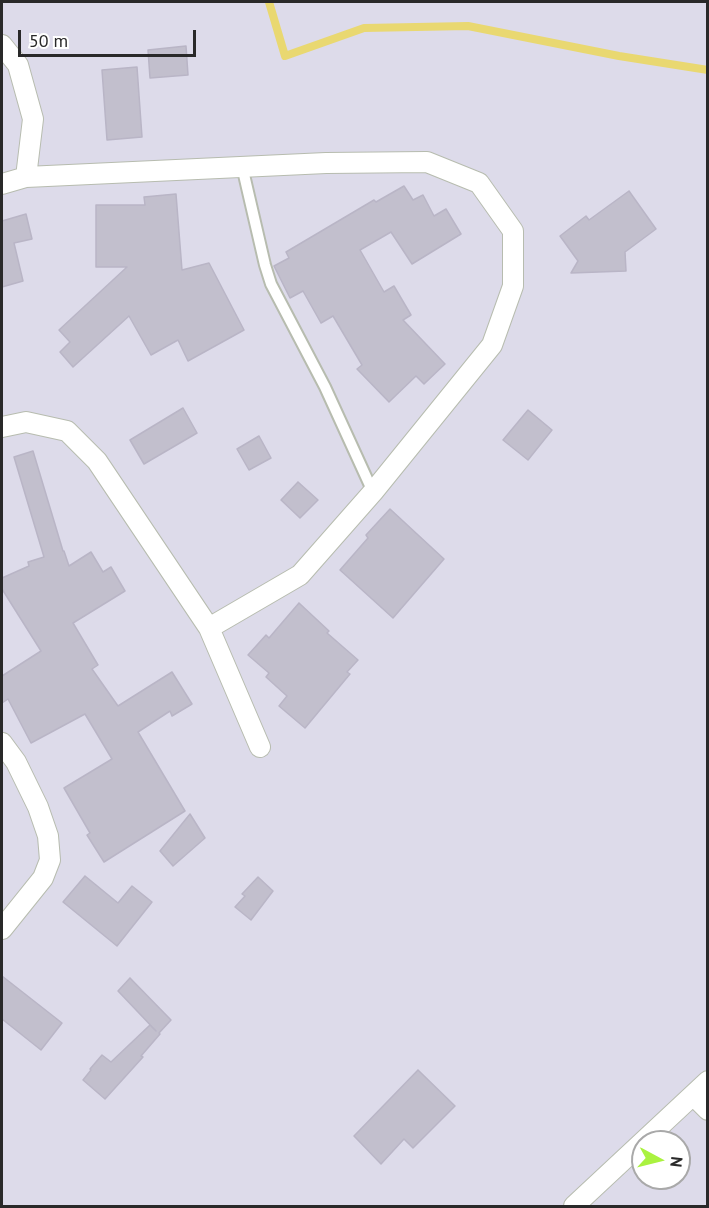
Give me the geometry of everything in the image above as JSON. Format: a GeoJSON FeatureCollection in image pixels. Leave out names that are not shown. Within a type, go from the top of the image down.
{"type":"FeatureCollection","features":[{"type":"Feature","properties":{"kind":"street"},"geometry":{"type":"LineString","coordinates":[[2,45],[18,65],[33,119],[26,177]]}},
{"type":"Feature","properties":{"kind":"street"},"geometry":{"type":"LineString","coordinates":[[2,184],[26,177],[242,166],[427,162],[479,183],[513,231],[513,286],[492,345],[373,492],[300,575],[209,628]]}},
{"type":"Feature","properties":{"kind":"street"},"geometry":{"type":"LineString","coordinates":[[2,427],[26,422],[67,431],[97,461],[209,628],[260,747]]}},
{"type":"Feature","properties":{"kind":"street"},"geometry":{"type":"LineString","coordinates":[[2,742],[16,762],[38,807],[48,836],[50,860],[44,878],[2,929]]}},
{"type":"Feature","properties":{"kind":"street"},"geometry":{"type":"LineString","coordinates":[[574,1206],[708,1081]]}},
{"type":"Feature","properties":{"kind":"street"},"geometry":{"type":"LineString","coordinates":[[693,1095],[708,1110]]}},
{"type":"Feature","properties":{"kind":"lane"},"geometry":{"type":"LineString","coordinates":[[242,166],[271,284],[325,387],[373,492]]}},
{"type":"Feature","properties":{"kind":"building"},"geometry":{"type":"Polygon","coordinates":[[[186,46],[188,75],[150,78],[148,50],[186,46]]]}},
{"type":"Feature","properties":{"kind":"building"},"geometry":{"type":"Polygon","coordinates":[[[137,67],[142,137],[107,140],[102,70],[137,67]]]}},
{"type":"Feature","properties":{"kind":"building"},"geometry":{"type":"Polygon","coordinates":[[[404,186],[413,200],[423,195],[434,216],[446,209],[461,234],[412,264],[391,232],[360,250],[384,292],[394,286],[411,315],[403,320],[445,364],[424,384],[416,376],[389,402],[357,369],[362,365],[333,316],[321,323],[303,291],[290,298],[274,266],[289,258],[286,252],[374,200],[376,202],[404,186]]]}},
{"type":"Feature","properties":{"kind":"building"},"geometry":{"type":"Polygon","coordinates":[[[629,191],[656,229],[625,252],[626,271],[571,273],[578,261],[560,236],[586,216],[589,220],[629,191]]]}},
{"type":"Feature","properties":{"kind":"building"},"geometry":{"type":"Polygon","coordinates":[[[176,194],[182,270],[209,263],[244,330],[188,361],[178,340],[151,355],[129,316],[73,367],[60,352],[70,342],[59,330],[127,267],[96,267],[96,205],[145,205],[144,197],[176,194]]]}},
{"type":"Feature","properties":{"kind":"building"},"geometry":{"type":"Polygon","coordinates":[[[26,214],[32,239],[14,243],[23,281],[2,287],[2,221],[26,214]]]}},
{"type":"Feature","properties":{"kind":"building"},"geometry":{"type":"Polygon","coordinates":[[[183,408],[197,433],[144,464],[130,440],[183,408]]]}},
{"type":"Feature","properties":{"kind":"building"},"geometry":{"type":"Polygon","coordinates":[[[528,410],[552,430],[528,460],[503,440],[528,410]]]}},
{"type":"Feature","properties":{"kind":"building"},"geometry":{"type":"Polygon","coordinates":[[[259,436],[271,458],[249,470],[237,449],[259,436]]]}},
{"type":"Feature","properties":{"kind":"building"},"geometry":{"type":"Polygon","coordinates":[[[33,451],[69,566],[91,552],[103,572],[111,567],[125,591],[73,623],[98,665],[92,669],[118,706],[172,672],[192,704],[172,716],[170,711],[138,732],[185,811],[104,862],[87,835],[90,833],[64,788],[112,759],[85,714],[31,743],[8,699],[2,703],[2,676],[41,651],[2,589],[2,578],[29,566],[28,562],[44,557],[14,457],[33,451]]]}},
{"type":"Feature","properties":{"kind":"building"},"geometry":{"type":"Polygon","coordinates":[[[298,482],[318,500],[300,518],[281,500],[298,482]]]}},
{"type":"Feature","properties":{"kind":"building"},"geometry":{"type":"Polygon","coordinates":[[[390,509],[444,559],[393,618],[340,570],[368,538],[366,535],[390,509]]]}},
{"type":"Feature","properties":{"kind":"building"},"geometry":{"type":"Polygon","coordinates":[[[299,603],[329,631],[327,633],[358,660],[347,672],[350,674],[305,728],[279,706],[287,696],[266,677],[269,673],[248,655],[266,635],[269,638],[299,603]]]}},
{"type":"Feature","properties":{"kind":"building"},"geometry":{"type":"Polygon","coordinates":[[[190,814],[205,838],[173,866],[160,851],[190,814]]]}},
{"type":"Feature","properties":{"kind":"building"},"geometry":{"type":"Polygon","coordinates":[[[85,876],[118,903],[132,886],[152,902],[117,946],[63,902],[85,876]]]}},
{"type":"Feature","properties":{"kind":"building"},"geometry":{"type":"Polygon","coordinates":[[[258,877],[273,891],[251,920],[235,907],[245,896],[242,894],[258,877]]]}},
{"type":"Feature","properties":{"kind":"building"},"geometry":{"type":"Polygon","coordinates":[[[2,976],[62,1023],[41,1050],[2,1019],[2,976]]]}},
{"type":"Feature","properties":{"kind":"building"},"geometry":{"type":"Polygon","coordinates":[[[130,978],[171,1020],[141,1056],[143,1057],[105,1099],[83,1080],[90,1069],[102,1055],[111,1062],[150,1025],[156,1031],[118,991],[130,978]]]}},
{"type":"Feature","properties":{"kind":"building"},"geometry":{"type":"Polygon","coordinates":[[[418,1070],[455,1106],[413,1148],[404,1139],[381,1164],[354,1136],[418,1070]]]}},
{"type":"Feature","properties":{"kind":"waterway"},"geometry":{"type":"LineString","coordinates":[[269,2],[285,56],[364,28],[468,26],[619,56],[708,70]]}}]}
